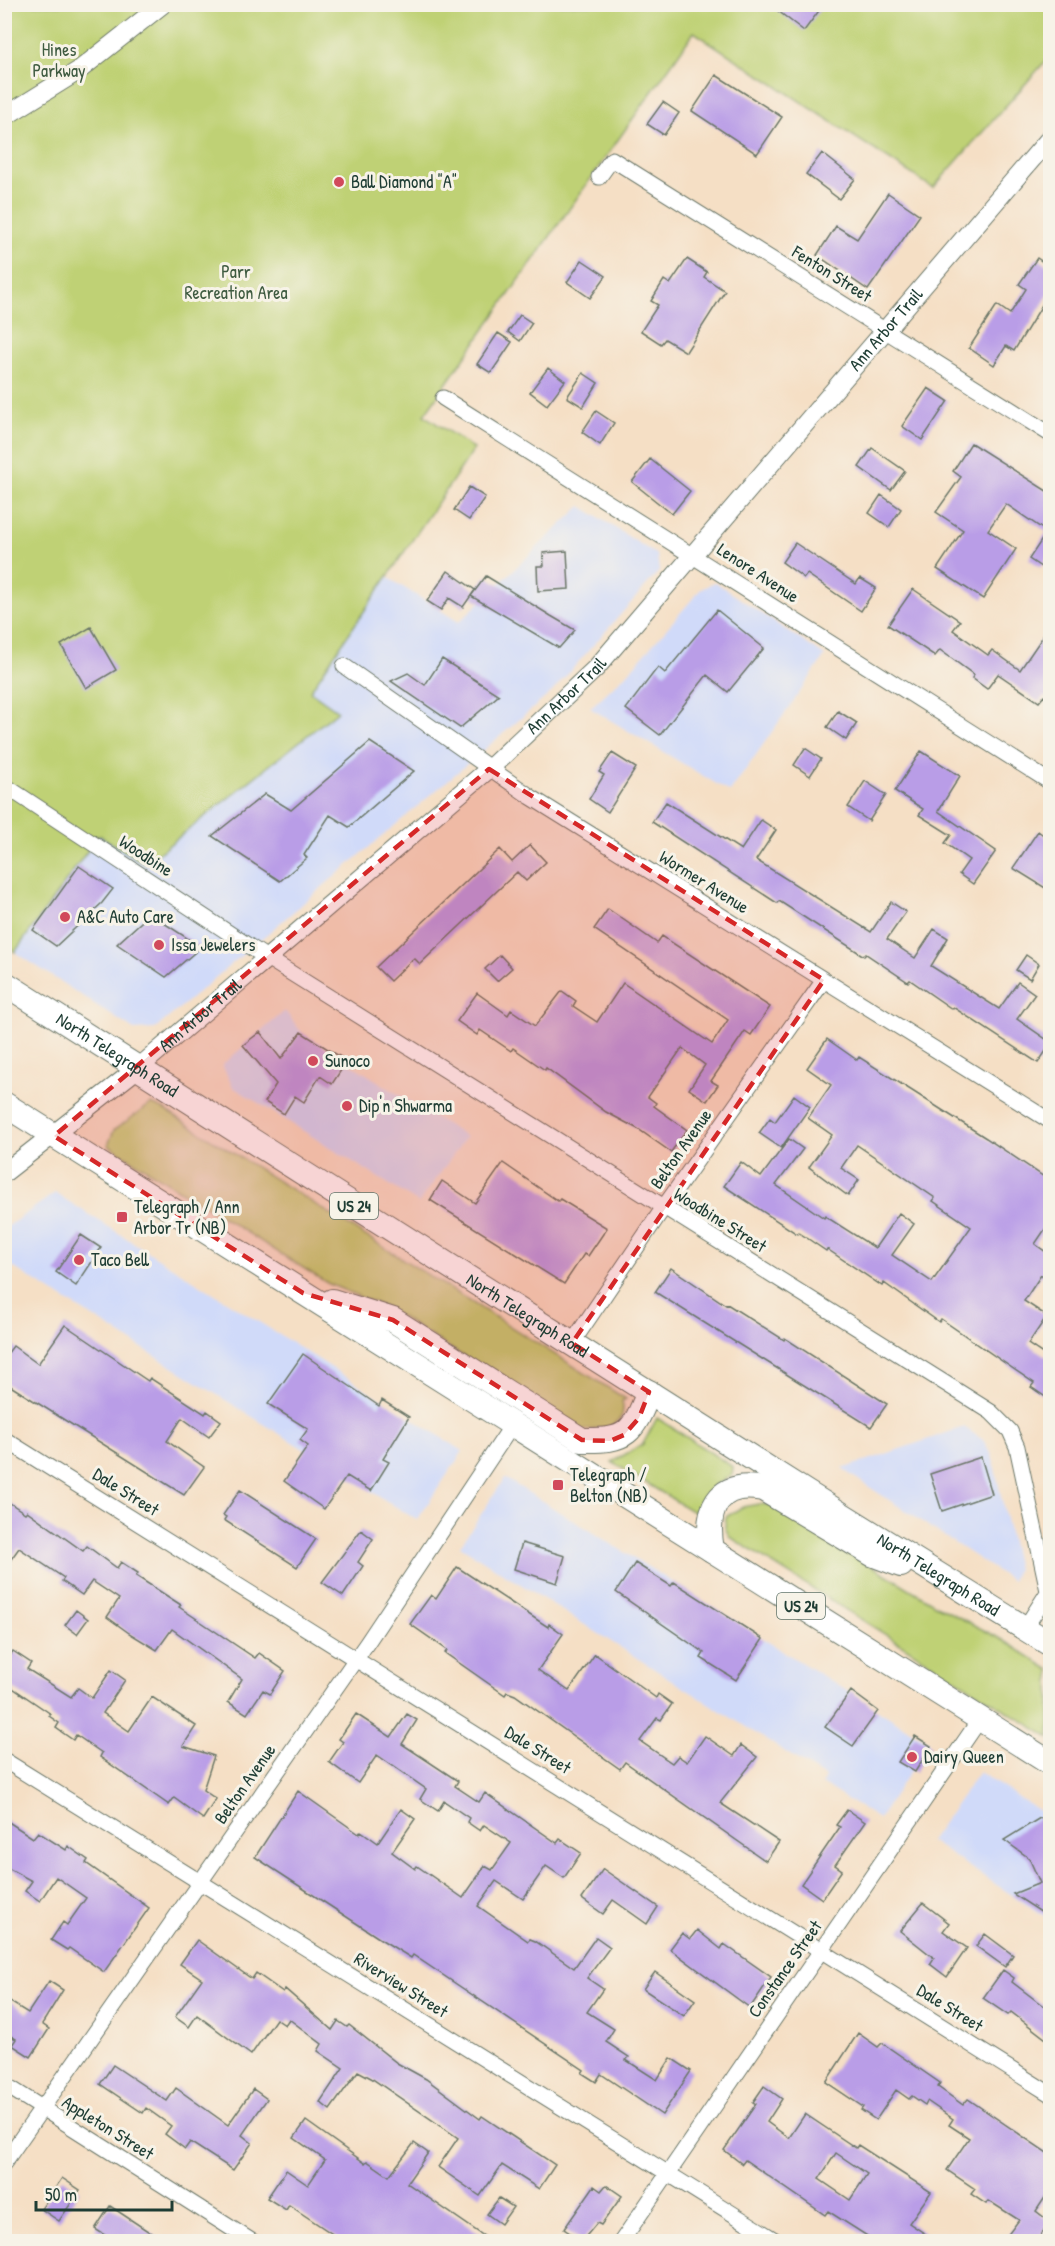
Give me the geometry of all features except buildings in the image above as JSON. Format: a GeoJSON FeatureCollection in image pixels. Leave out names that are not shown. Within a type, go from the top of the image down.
{"type":"FeatureCollection","features":[{"type":"Feature","properties":{"kind":"main road","name":"North Telegraph Road"},"geometry":{"type":"LineString","coordinates":[[4,983],[951,1584],[1050,1644]]}},
{"type":"Feature","properties":{"kind":"main road","name":"US 24"},"geometry":{"type":"LineString","coordinates":[[4,1104],[1050,1763]]}},
{"type":"Feature","properties":{"kind":"main road"},"geometry":{"type":"LineString","coordinates":[[303,1293],[393,1320],[582,1440],[610,1441],[624,1435],[639,1418],[649,1392]]}},
{"type":"Feature","properties":{"kind":"main road"},"geometry":{"type":"LineString","coordinates":[[712,1550],[708,1528],[713,1506],[725,1493],[753,1487],[772,1494],[872,1554],[951,1584]]}},
{"type":"Feature","properties":{"kind":"street"},"geometry":{"type":"LineString","coordinates":[[4,117],[78,71],[163,4]]}},
{"type":"Feature","properties":{"kind":"street","name":"Ann Arbor Trail"},"geometry":{"type":"LineString","coordinates":[[4,1173],[137,1069],[489,769],[596,668],[1050,138]]}},
{"type":"Feature","properties":{"kind":"street","name":"Fenton Street"},"geometry":{"type":"LineString","coordinates":[[599,177],[612,159],[1050,434]]}},
{"type":"Feature","properties":{"kind":"street","name":"Lenore Avenue"},"geometry":{"type":"LineString","coordinates":[[443,398],[695,555],[1050,782]]}},
{"type":"Feature","properties":{"kind":"street","name":"Wormer Avenue"},"geometry":{"type":"LineString","coordinates":[[344,666],[489,769],[1050,1121]]}},
{"type":"Feature","properties":{"kind":"street","name":"Woodbine"},"geometry":{"type":"LineString","coordinates":[[4,785],[267,958]]}},
{"type":"Feature","properties":{"kind":"street","name":"Woodbine Street"},"geometry":{"type":"LineString","coordinates":[[267,958],[1002,1421],[1017,1446],[1049,1590]]}},
{"type":"Feature","properties":{"kind":"street","name":"Belton Avenue"},"geometry":{"type":"LineString","coordinates":[[572,1342],[663,1207],[824,980]]}},
{"type":"Feature","properties":{"kind":"street","name":"Belton Avenue"},"geometry":{"type":"LineString","coordinates":[[4,2163],[355,1660],[513,1424]]}},
{"type":"Feature","properties":{"kind":"street","name":"Dale Street"},"geometry":{"type":"LineString","coordinates":[[4,1439],[1050,2094]]}},
{"type":"Feature","properties":{"kind":"street"},"geometry":{"type":"LineString","coordinates":[[1024,1628],[1049,1590]]}},
{"type":"Feature","properties":{"kind":"street","name":"Constance Street"},"geometry":{"type":"LineString","coordinates":[[621,2241],[980,1719]]}},
{"type":"Feature","properties":{"kind":"street","name":"Riverview Street"},"geometry":{"type":"LineString","coordinates":[[4,1760],[778,2241]]}},
{"type":"Feature","properties":{"kind":"street","name":"Appleton Street"},"geometry":{"type":"LineString","coordinates":[[4,2084],[253,2241]]}},
{"type":"Feature","properties":{"kind":"highlighted area"},"geometry":{"type":"Polygon","coordinates":[[[489,769],[824,980],[572,1343],[649,1392],[639,1418],[624,1435],[610,1441],[582,1440],[393,1320],[303,1293],[54,1136],[489,769]]]}},
{"type":"Feature","properties":{"kind":"shaded area"},"geometry":{"type":"Polygon","coordinates":[[[581,506],[657,555],[659,571],[552,692],[155,1029],[134,1030],[15,952],[99,834],[337,710],[310,691],[387,577],[459,622],[581,506]]]}},
{"type":"Feature","properties":{"kind":"shaded area"},"geometry":{"type":"Polygon","coordinates":[[[715,582],[825,656],[730,792],[590,708],[629,672],[701,589],[715,582]]]}},
{"type":"Feature","properties":{"kind":"shaded area"},"geometry":{"type":"Polygon","coordinates":[[[285,1011],[303,1034],[466,1137],[419,1203],[233,1087],[222,1065],[285,1011]]]}},
{"type":"Feature","properties":{"kind":"shaded area"},"geometry":{"type":"Polygon","coordinates":[[[55,1193],[463,1451],[417,1520],[5,1262],[4,1229],[55,1193]]]}},
{"type":"Feature","properties":{"kind":"shaded area"},"geometry":{"type":"Polygon","coordinates":[[[964,1427],[983,1440],[992,1455],[1017,1569],[1012,1581],[842,1469],[964,1427]]]}},
{"type":"Feature","properties":{"kind":"shaded area"},"geometry":{"type":"Polygon","coordinates":[[[505,1478],[929,1742],[879,1819],[822,1784],[825,1777],[460,1546],[505,1478]]]}},
{"type":"Feature","properties":{"kind":"shaded area"},"geometry":{"type":"Polygon","coordinates":[[[979,1772],[1050,1818],[1050,1920],[930,1841],[979,1772]]]}},
{"type":"Feature","properties":{"kind":"green space","name":"Parr Recreation Area"},"geometry":{"type":"Polygon","coordinates":[[[4,5],[1050,5],[1050,56],[933,188],[694,32],[424,415],[474,449],[310,691],[338,711],[145,864],[99,835],[15,952],[4,945],[4,5]]]}},
{"type":"Feature","properties":{"kind":"green space"},"geometry":{"type":"Polygon","coordinates":[[[151,1104],[163,1109],[626,1399],[622,1401],[621,1417],[611,1426],[581,1430],[386,1308],[327,1283],[108,1145],[114,1130],[151,1104]]]}},
{"type":"Feature","properties":{"kind":"green space"},"geometry":{"type":"Polygon","coordinates":[[[657,1418],[733,1467],[732,1475],[713,1486],[695,1513],[612,1462],[643,1444],[657,1418]]]}},
{"type":"Feature","properties":{"kind":"green space"},"geometry":{"type":"Polygon","coordinates":[[[759,1504],[772,1505],[943,1609],[1003,1640],[1050,1670],[1050,1738],[730,1537],[725,1528],[726,1517],[742,1507],[759,1504]]]}},
{"type":"Feature","properties":{"kind":"place","name":"Ball Diamond \"A\""},"geometry":{"type":"Point","coordinates":[339,182]}},
{"type":"Feature","properties":{"kind":"place","name":"A&C Auto Care"},"geometry":{"type":"Point","coordinates":[65,917]}},
{"type":"Feature","properties":{"kind":"place","name":"Issa Jewelers"},"geometry":{"type":"Point","coordinates":[159,945]}},
{"type":"Feature","properties":{"kind":"place","name":"Sunoco"},"geometry":{"type":"Point","coordinates":[313,1061]}},
{"type":"Feature","properties":{"kind":"place","name":"Dip'n Shwarma"},"geometry":{"type":"Point","coordinates":[347,1106]}},
{"type":"Feature","properties":{"kind":"place","name":"Telegraph / Ann Arbor Tr (NB)"},"geometry":{"type":"Point","coordinates":[122,1217]}},
{"type":"Feature","properties":{"kind":"place","name":"Taco Bell"},"geometry":{"type":"Point","coordinates":[79,1260]}},
{"type":"Feature","properties":{"kind":"place","name":"Telegraph / Belton (NB)"},"geometry":{"type":"Point","coordinates":[558,1485]}},
{"type":"Feature","properties":{"kind":"place","name":"Dairy Queen"},"geometry":{"type":"Point","coordinates":[912,1757]}},
{"type":"Feature","properties":{"kind":"park label","name":"Hines Parkway"},"geometry":{"type":"Point","coordinates":[59,60]}}]}
